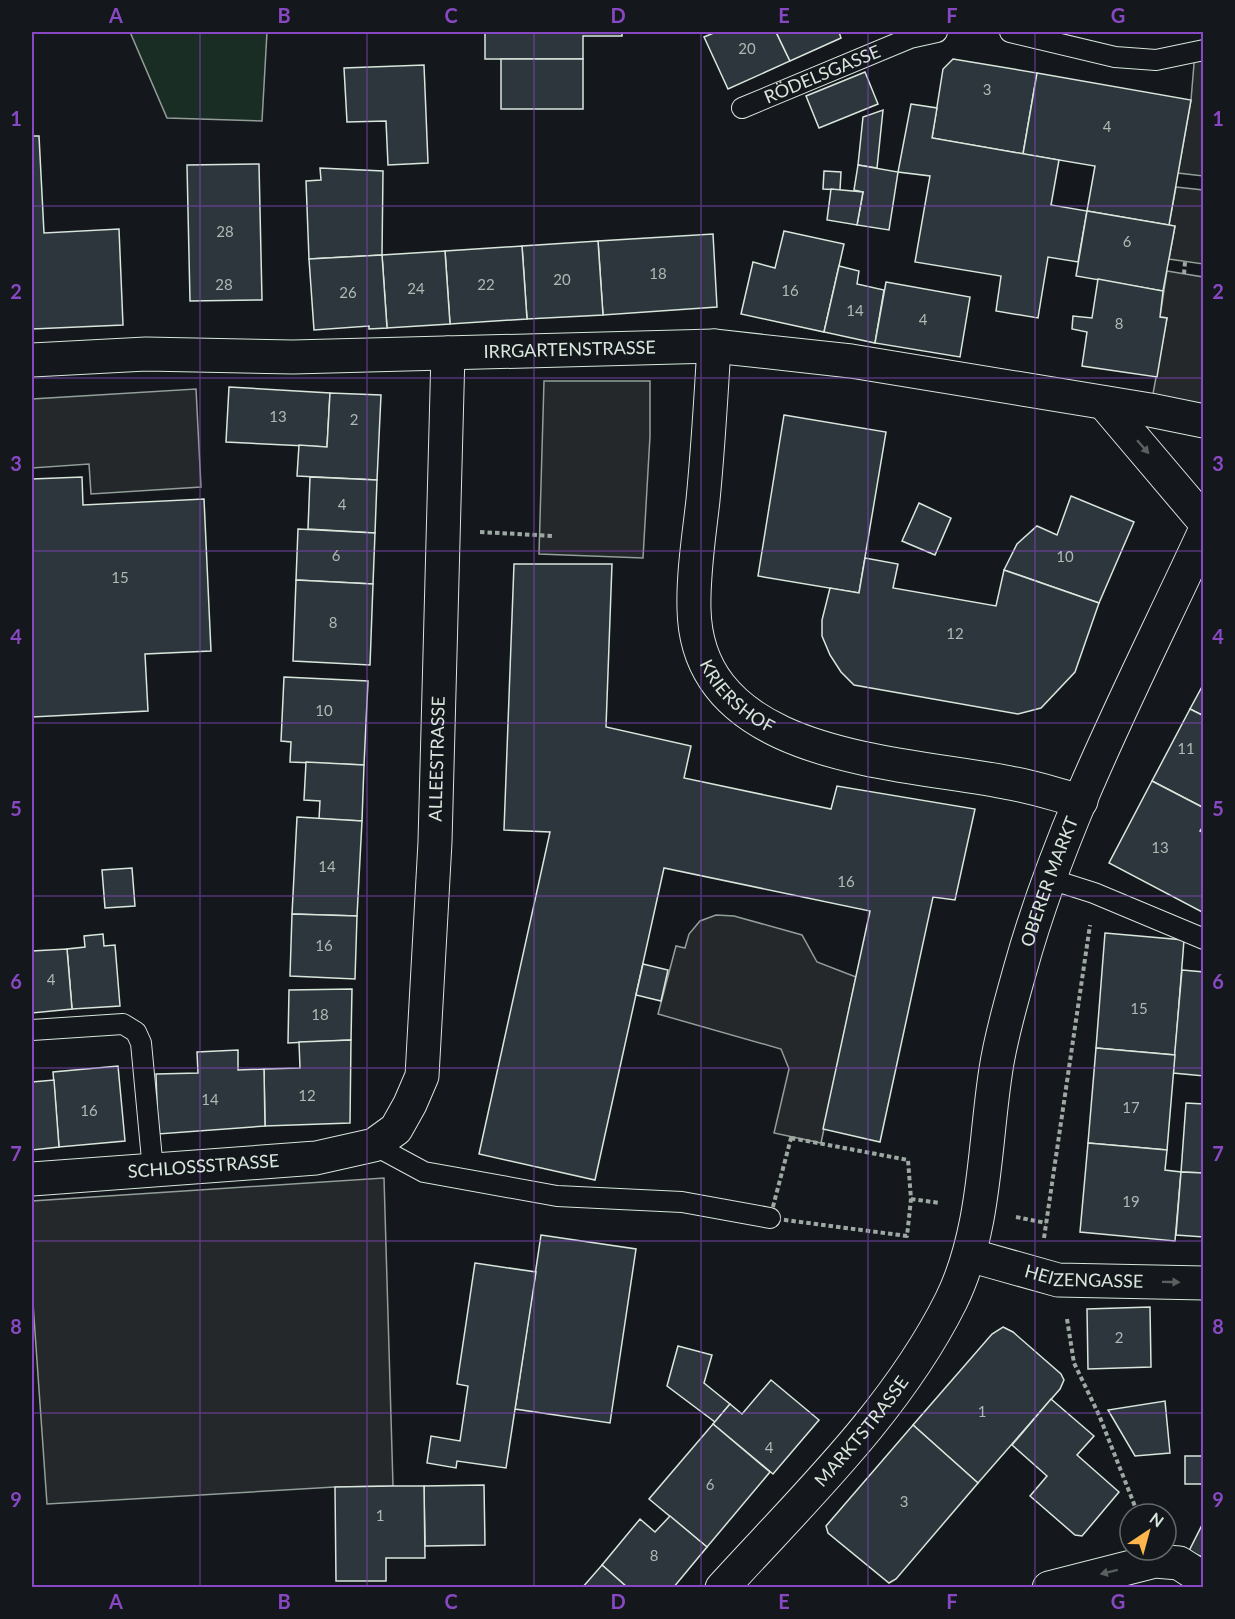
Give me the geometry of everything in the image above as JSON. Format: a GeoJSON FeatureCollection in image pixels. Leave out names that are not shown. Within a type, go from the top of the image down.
{"type":"FeatureCollection","features":[{"type":"Feature","properties":{"kind":"street","name":"IRRGARTENSTRASSE"},"geometry":{"type":"LineString","coordinates":[[32,360],[146,354],[292,357],[714,346],[851,361],[1203,421]]}},
{"type":"Feature","properties":{"kind":"street","name":"KRIERSHOF"},"geometry":{"type":"LineString","coordinates":[[714,346],[694,610],[702,658],[724,691],[754,716],[784,734],[858,759],[1011,783],[1081,801]]}},
{"type":"Feature","properties":{"kind":"street","name":"ALLEESTRASSE"},"geometry":{"type":"LineString","coordinates":[[374,1145],[396,1129],[422,1076],[434,854],[448,353]]}},
{"type":"Feature","properties":{"kind":"street"},"geometry":{"type":"LineString","coordinates":[[1104,403],[1203,521]]}},
{"type":"Feature","properties":{"kind":"street","name":"OBERER MARKT"},"geometry":{"type":"LineString","coordinates":[[969,1255],[996,1066],[1020,969],[1050,879],[1081,801],[1203,533]]}},
{"type":"Feature","properties":{"kind":"street","name":"SCHLOSSSTRASSE"},"geometry":{"type":"LineString","coordinates":[[32,1179],[316,1158],[374,1145]]}},
{"type":"Feature","properties":{"kind":"street","name":"HEIZENGASSE"},"geometry":{"type":"LineString","coordinates":[[969,1255],[1058,1281],[1203,1283]]}},
{"type":"Feature","properties":{"kind":"street","name":"MARKTSTRASSE"},"geometry":{"type":"LineString","coordinates":[[722,1587],[863,1433],[918,1358],[952,1299],[969,1255]]}},
{"type":"Feature","properties":{"kind":"street"},"geometry":{"type":"LineString","coordinates":[[1049,1587],[1155,1562],[1179,1563],[1203,1579]]}},
{"type":"Feature","properties":{"kind":"lane","name":"RÖDELSGASSE"},"geometry":{"type":"LineString","coordinates":[[742,108],[910,38],[937,32]]}},
{"type":"Feature","properties":{"kind":"lane"},"geometry":{"type":"LineString","coordinates":[[1010,32],[1115,57],[1156,60],[1203,50]]}},
{"type":"Feature","properties":{"kind":"lane"},"geometry":{"type":"LineString","coordinates":[[1050,879],[1094,892],[1203,939]]}},
{"type":"Feature","properties":{"kind":"lane"},"geometry":{"type":"LineString","coordinates":[[32,1030],[123,1024],[136,1032],[141,1043],[153,1170]]}},
{"type":"Feature","properties":{"kind":"lane"},"geometry":{"type":"LineString","coordinates":[[374,1145],[424,1172],[557,1196],[682,1202],[770,1218]]}},
{"type":"Feature","properties":{"kind":"path"},"geometry":{"type":"LineString","coordinates":[[1184,274],[1185,262]]}},
{"type":"Feature","properties":{"kind":"path"},"geometry":{"type":"LineString","coordinates":[[443,531],[554,536]]}},
{"type":"Feature","properties":{"kind":"path"},"geometry":{"type":"LineString","coordinates":[[1037,1274],[1094,892]]}},
{"type":"Feature","properties":{"kind":"path"},"geometry":{"type":"LineString","coordinates":[[791,1138],[908,1160],[911,1199],[907,1236],[770,1218],[791,1138]]}},
{"type":"Feature","properties":{"kind":"path"},"geometry":{"type":"LineString","coordinates":[[1066,1318],[1074,1363],[1099,1415],[1133,1502]]}},
{"type":"Feature","properties":{"kind":"green space"},"geometry":{"type":"Polygon","coordinates":[[[130,32],[267,32],[262,121],[167,118],[130,32]]]}},
{"type":"Feature","properties":{"kind":"shaded area"},"geometry":{"type":"Polygon","coordinates":[[[1203,50],[1203,176],[1178,173],[1191,100],[1195,52],[1203,50]]]}},
{"type":"Feature","properties":{"kind":"shaded area"},"geometry":{"type":"Polygon","coordinates":[[[1176,187],[1203,190],[1203,264],[1169,259],[1175,226],[1169,225],[1176,187]]]}},
{"type":"Feature","properties":{"kind":"shaded area"},"geometry":{"type":"Polygon","coordinates":[[[1167,271],[1203,277],[1203,421],[1150,410],[1167,318],[1160,317],[1167,271]]]}},
{"type":"Feature","properties":{"kind":"shaded area"},"geometry":{"type":"Polygon","coordinates":[[[544,381],[650,381],[650,436],[643,558],[539,554],[544,381]]]}},
{"type":"Feature","properties":{"kind":"shaded area"},"geometry":{"type":"Polygon","coordinates":[[[196,389],[201,487],[91,494],[89,464],[32,468],[32,399],[196,389]]]}},
{"type":"Feature","properties":{"kind":"shaded area"},"geometry":{"type":"Polygon","coordinates":[[[716,915],[734,916],[802,935],[817,962],[856,977],[821,1143],[774,1133],[789,1069],[781,1049],[658,1014],[676,946],[685,948],[689,934],[700,921],[716,915]]]}},
{"type":"Feature","properties":{"kind":"shaded area"},"geometry":{"type":"Polygon","coordinates":[[[384,1178],[393,1486],[335,1487],[47,1504],[32,1289],[32,1201],[384,1178]]]}},
{"type":"Feature","properties":{"kind":"building"},"geometry":{"type":"Polygon","coordinates":[[[485,32],[622,32],[622,36],[583,36],[583,59],[485,59],[485,32]]]}},
{"type":"Feature","properties":{"kind":"building"},"geometry":{"type":"Polygon","coordinates":[[[716,32],[776,32],[790,61],[728,89],[704,37],[716,32]]]}},
{"type":"Feature","properties":{"kind":"building"},"geometry":{"type":"Polygon","coordinates":[[[776,32],[839,32],[841,38],[790,61],[776,32]]]}},
{"type":"Feature","properties":{"kind":"building"},"geometry":{"type":"Polygon","coordinates":[[[501,59],[583,59],[583,109],[501,109],[501,59]]]}},
{"type":"Feature","properties":{"kind":"building"},"geometry":{"type":"Polygon","coordinates":[[[953,59],[1037,73],[1023,154],[932,138],[943,69],[953,59]]]}},
{"type":"Feature","properties":{"kind":"building"},"geometry":{"type":"Polygon","coordinates":[[[424,65],[428,163],[388,165],[386,121],[347,122],[344,68],[424,65]]]}},
{"type":"Feature","properties":{"kind":"building"},"geometry":{"type":"Polygon","coordinates":[[[865,72],[878,104],[819,128],[806,96],[865,72]]]}},
{"type":"Feature","properties":{"kind":"building"},"geometry":{"type":"Polygon","coordinates":[[[1037,73],[1191,100],[1169,225],[1087,211],[1095,166],[1023,154],[1037,73]]]}},
{"type":"Feature","properties":{"kind":"building"},"geometry":{"type":"Polygon","coordinates":[[[911,104],[937,108],[932,138],[1059,160],[1051,205],[1087,211],[1078,262],[1048,257],[1038,318],[996,311],[1001,276],[915,262],[930,176],[898,172],[911,104]]]}},
{"type":"Feature","properties":{"kind":"building"},"geometry":{"type":"Polygon","coordinates":[[[883,110],[877,168],[858,165],[863,117],[883,110]]]}},
{"type":"Feature","properties":{"kind":"building"},"geometry":{"type":"Polygon","coordinates":[[[32,136],[39,136],[44,233],[119,229],[123,325],[32,329],[32,136]]]}},
{"type":"Feature","properties":{"kind":"building"},"geometry":{"type":"Polygon","coordinates":[[[259,164],[262,300],[190,301],[187,165],[259,164]]]}},
{"type":"Feature","properties":{"kind":"building"},"geometry":{"type":"Polygon","coordinates":[[[858,165],[898,172],[889,230],[857,225],[863,192],[854,190],[858,165]]]}},
{"type":"Feature","properties":{"kind":"building"},"geometry":{"type":"Polygon","coordinates":[[[320,168],[383,171],[382,255],[309,259],[306,181],[321,180],[320,168]]]}},
{"type":"Feature","properties":{"kind":"building"},"geometry":{"type":"Polygon","coordinates":[[[824,171],[841,172],[840,190],[823,189],[824,171]]]}},
{"type":"Feature","properties":{"kind":"building"},"geometry":{"type":"Polygon","coordinates":[[[831,189],[863,192],[857,225],[827,220],[831,189]]]}},
{"type":"Feature","properties":{"kind":"building"},"geometry":{"type":"Polygon","coordinates":[[[1087,211],[1175,226],[1163,291],[1076,276],[1087,211]]]}},
{"type":"Feature","properties":{"kind":"building"},"geometry":{"type":"Polygon","coordinates":[[[784,231],[844,244],[824,332],[741,314],[753,262],[775,268],[784,231]]]}},
{"type":"Feature","properties":{"kind":"building"},"geometry":{"type":"Polygon","coordinates":[[[713,234],[717,307],[603,315],[598,241],[713,234]]]}},
{"type":"Feature","properties":{"kind":"building"},"geometry":{"type":"Polygon","coordinates":[[[598,241],[603,315],[527,319],[522,246],[598,241]]]}},
{"type":"Feature","properties":{"kind":"building"},"geometry":{"type":"Polygon","coordinates":[[[522,246],[527,319],[450,324],[445,251],[522,246]]]}},
{"type":"Feature","properties":{"kind":"building"},"geometry":{"type":"Polygon","coordinates":[[[445,251],[450,324],[387,328],[382,255],[445,251]]]}},
{"type":"Feature","properties":{"kind":"building"},"geometry":{"type":"Polygon","coordinates":[[[382,255],[387,328],[369,329],[369,326],[314,330],[309,259],[382,255]]]}},
{"type":"Feature","properties":{"kind":"building"},"geometry":{"type":"Polygon","coordinates":[[[839,266],[859,271],[857,284],[884,290],[875,343],[824,332],[839,266]]]}},
{"type":"Feature","properties":{"kind":"building"},"geometry":{"type":"Polygon","coordinates":[[[1098,279],[1163,291],[1160,317],[1167,318],[1157,377],[1082,366],[1087,332],[1072,329],[1073,316],[1092,318],[1098,279]]]}},
{"type":"Feature","properties":{"kind":"building"},"geometry":{"type":"Polygon","coordinates":[[[886,282],[970,297],[960,357],[875,343],[886,282]]]}},
{"type":"Feature","properties":{"kind":"building"},"geometry":{"type":"Polygon","coordinates":[[[229,387],[330,393],[327,447],[226,442],[229,387]]]}},
{"type":"Feature","properties":{"kind":"building"},"geometry":{"type":"Polygon","coordinates":[[[330,393],[381,395],[377,480],[297,476],[299,445],[327,447],[330,393]]]}},
{"type":"Feature","properties":{"kind":"building"},"geometry":{"type":"Polygon","coordinates":[[[784,415],[886,432],[859,593],[758,576],[784,415]]]}},
{"type":"Feature","properties":{"kind":"building"},"geometry":{"type":"Polygon","coordinates":[[[82,477],[83,505],[204,499],[211,651],[145,654],[148,711],[32,717],[32,479],[82,477]]]}},
{"type":"Feature","properties":{"kind":"building"},"geometry":{"type":"Polygon","coordinates":[[[310,477],[377,480],[375,533],[308,529],[310,477]]]}},
{"type":"Feature","properties":{"kind":"building"},"geometry":{"type":"Polygon","coordinates":[[[1071,496],[1134,522],[1099,603],[1004,570],[1017,544],[1037,526],[1057,535],[1071,496]]]}},
{"type":"Feature","properties":{"kind":"building"},"geometry":{"type":"Polygon","coordinates":[[[919,503],[951,518],[935,555],[902,541],[919,503]]]}},
{"type":"Feature","properties":{"kind":"building"},"geometry":{"type":"Polygon","coordinates":[[[298,529],[375,533],[373,584],[296,580],[298,529]]]}},
{"type":"Feature","properties":{"kind":"building"},"geometry":{"type":"Polygon","coordinates":[[[865,558],[898,564],[893,588],[996,606],[1004,570],[1099,603],[1075,672],[1041,708],[1018,714],[854,685],[841,672],[830,655],[822,636],[822,620],[830,588],[859,593],[865,558]]]}},
{"type":"Feature","properties":{"kind":"building"},"geometry":{"type":"Polygon","coordinates":[[[514,564],[612,564],[606,727],[691,746],[684,778],[831,809],[837,786],[975,809],[955,900],[933,897],[880,1142],[823,1129],[870,911],[664,868],[595,1180],[479,1154],[550,832],[504,830],[514,564]]]}},
{"type":"Feature","properties":{"kind":"building"},"geometry":{"type":"Polygon","coordinates":[[[296,580],[373,584],[370,665],[293,661],[296,580]]]}},
{"type":"Feature","properties":{"kind":"building"},"geometry":{"type":"Polygon","coordinates":[[[284,677],[368,681],[364,765],[290,762],[291,742],[281,741],[284,677]]]}},
{"type":"Feature","properties":{"kind":"building"},"geometry":{"type":"Polygon","coordinates":[[[1204,683],[1204,716],[1190,709],[1204,683]]]}},
{"type":"Feature","properties":{"kind":"building"},"geometry":{"type":"Polygon","coordinates":[[[1190,709],[1204,716],[1204,808],[1152,781],[1190,709]]]}},
{"type":"Feature","properties":{"kind":"building"},"geometry":{"type":"Polygon","coordinates":[[[306,762],[364,765],[362,821],[319,819],[320,801],[304,800],[306,762]]]}},
{"type":"Feature","properties":{"kind":"building"},"geometry":{"type":"Polygon","coordinates":[[[1152,781],[1204,808],[1204,825],[1200,831],[1204,833],[1204,913],[1109,863],[1152,781]]]}},
{"type":"Feature","properties":{"kind":"building"},"geometry":{"type":"Polygon","coordinates":[[[297,817],[362,821],[357,916],[292,914],[297,817]]]}},
{"type":"Feature","properties":{"kind":"building"},"geometry":{"type":"Polygon","coordinates":[[[132,868],[135,906],[105,908],[102,870],[132,868]]]}},
{"type":"Feature","properties":{"kind":"building"},"geometry":{"type":"Polygon","coordinates":[[[292,914],[357,916],[355,979],[290,976],[292,914]]]}},
{"type":"Feature","properties":{"kind":"building"},"geometry":{"type":"Polygon","coordinates":[[[1105,933],[1184,940],[1175,1055],[1096,1048],[1105,933]]]}},
{"type":"Feature","properties":{"kind":"building"},"geometry":{"type":"Polygon","coordinates":[[[103,934],[104,946],[115,945],[120,1006],[72,1009],[67,949],[85,947],[84,936],[103,934]]]}},
{"type":"Feature","properties":{"kind":"building"},"geometry":{"type":"Polygon","coordinates":[[[67,949],[72,1009],[32,1013],[32,951],[67,949]]]}},
{"type":"Feature","properties":{"kind":"building"},"geometry":{"type":"Polygon","coordinates":[[[643,964],[668,970],[661,1001],[636,995],[643,964]]]}},
{"type":"Feature","properties":{"kind":"building"},"geometry":{"type":"Polygon","coordinates":[[[1182,970],[1204,972],[1204,1076],[1173,1073],[1182,970]]]}},
{"type":"Feature","properties":{"kind":"building"},"geometry":{"type":"Polygon","coordinates":[[[352,989],[351,1040],[288,1043],[289,990],[352,989]]]}},
{"type":"Feature","properties":{"kind":"building"},"geometry":{"type":"Polygon","coordinates":[[[351,1040],[350,1123],[265,1126],[264,1069],[300,1068],[299,1042],[351,1040]]]}},
{"type":"Feature","properties":{"kind":"building"},"geometry":{"type":"Polygon","coordinates":[[[1096,1048],[1175,1055],[1167,1150],[1088,1143],[1096,1048]]]}},
{"type":"Feature","properties":{"kind":"building"},"geometry":{"type":"Polygon","coordinates":[[[238,1050],[238,1070],[264,1069],[265,1126],[158,1134],[156,1074],[198,1073],[197,1052],[238,1050]]]}},
{"type":"Feature","properties":{"kind":"building"},"geometry":{"type":"Polygon","coordinates":[[[118,1066],[125,1141],[59,1147],[53,1072],[118,1066]]]}},
{"type":"Feature","properties":{"kind":"building"},"geometry":{"type":"Polygon","coordinates":[[[54,1080],[59,1147],[32,1150],[32,1082],[54,1080]]]}},
{"type":"Feature","properties":{"kind":"building"},"geometry":{"type":"Polygon","coordinates":[[[1186,1103],[1204,1104],[1204,1173],[1181,1172],[1186,1103]]]}},
{"type":"Feature","properties":{"kind":"building"},"geometry":{"type":"Polygon","coordinates":[[[1088,1143],[1167,1150],[1165,1170],[1181,1172],[1175,1241],[1080,1232],[1088,1143]]]}},
{"type":"Feature","properties":{"kind":"building"},"geometry":{"type":"Polygon","coordinates":[[[1181,1172],[1204,1173],[1204,1237],[1176,1235],[1181,1172]]]}},
{"type":"Feature","properties":{"kind":"building"},"geometry":{"type":"Polygon","coordinates":[[[541,1235],[636,1249],[610,1423],[515,1409],[541,1235]]]}},
{"type":"Feature","properties":{"kind":"building"},"geometry":{"type":"Polygon","coordinates":[[[475,1263],[536,1272],[506,1468],[457,1461],[456,1468],[427,1463],[431,1436],[460,1441],[468,1386],[457,1384],[475,1263]]]}},
{"type":"Feature","properties":{"kind":"building"},"geometry":{"type":"Polygon","coordinates":[[[1150,1307],[1151,1367],[1088,1369],[1087,1309],[1150,1307]]]}},
{"type":"Feature","properties":{"kind":"building"},"geometry":{"type":"Polygon","coordinates":[[[1003,1327],[1013,1332],[1061,1374],[1064,1380],[1060,1389],[978,1483],[913,1425],[992,1334],[1003,1327]]]}},
{"type":"Feature","properties":{"kind":"building"},"geometry":{"type":"Polygon","coordinates":[[[678,1346],[712,1355],[704,1383],[730,1404],[715,1422],[667,1386],[678,1346]]]}},
{"type":"Feature","properties":{"kind":"building"},"geometry":{"type":"Polygon","coordinates":[[[771,1380],[819,1420],[773,1474],[713,1424],[730,1404],[742,1414],[771,1380]]]}},
{"type":"Feature","properties":{"kind":"building"},"geometry":{"type":"Polygon","coordinates":[[[1051,1399],[1094,1436],[1077,1455],[1119,1492],[1082,1536],[1075,1535],[1030,1496],[1047,1476],[1012,1445],[1051,1399]]]}},
{"type":"Feature","properties":{"kind":"building"},"geometry":{"type":"Polygon","coordinates":[[[1165,1401],[1170,1453],[1135,1456],[1108,1410],[1165,1401]]]}},
{"type":"Feature","properties":{"kind":"building"},"geometry":{"type":"Polygon","coordinates":[[[713,1424],[770,1472],[707,1547],[649,1499],[713,1424]]]}},
{"type":"Feature","properties":{"kind":"building"},"geometry":{"type":"Polygon","coordinates":[[[913,1425],[978,1483],[896,1579],[889,1583],[828,1533],[826,1526],[913,1425]]]}},
{"type":"Feature","properties":{"kind":"building"},"geometry":{"type":"Polygon","coordinates":[[[1185,1456],[1204,1456],[1204,1484],[1185,1484],[1185,1456]]]}},
{"type":"Feature","properties":{"kind":"building"},"geometry":{"type":"Polygon","coordinates":[[[484,1485],[485,1545],[425,1546],[424,1486],[484,1485]]]}},
{"type":"Feature","properties":{"kind":"building"},"geometry":{"type":"Polygon","coordinates":[[[424,1486],[425,1558],[386,1558],[386,1581],[336,1581],[335,1487],[424,1486]]]}},
{"type":"Feature","properties":{"kind":"building"},"geometry":{"type":"Polygon","coordinates":[[[670,1516],[707,1547],[673,1588],[628,1588],[602,1565],[640,1519],[655,1532],[670,1516]]]}},
{"type":"Feature","properties":{"kind":"building"},"geometry":{"type":"Polygon","coordinates":[[[1204,1521],[1204,1558],[1189,1551],[1204,1521]]]}},
{"type":"Feature","properties":{"kind":"building"},"geometry":{"type":"Polygon","coordinates":[[[602,1565],[628,1588],[582,1588],[602,1565]]]}}]}
